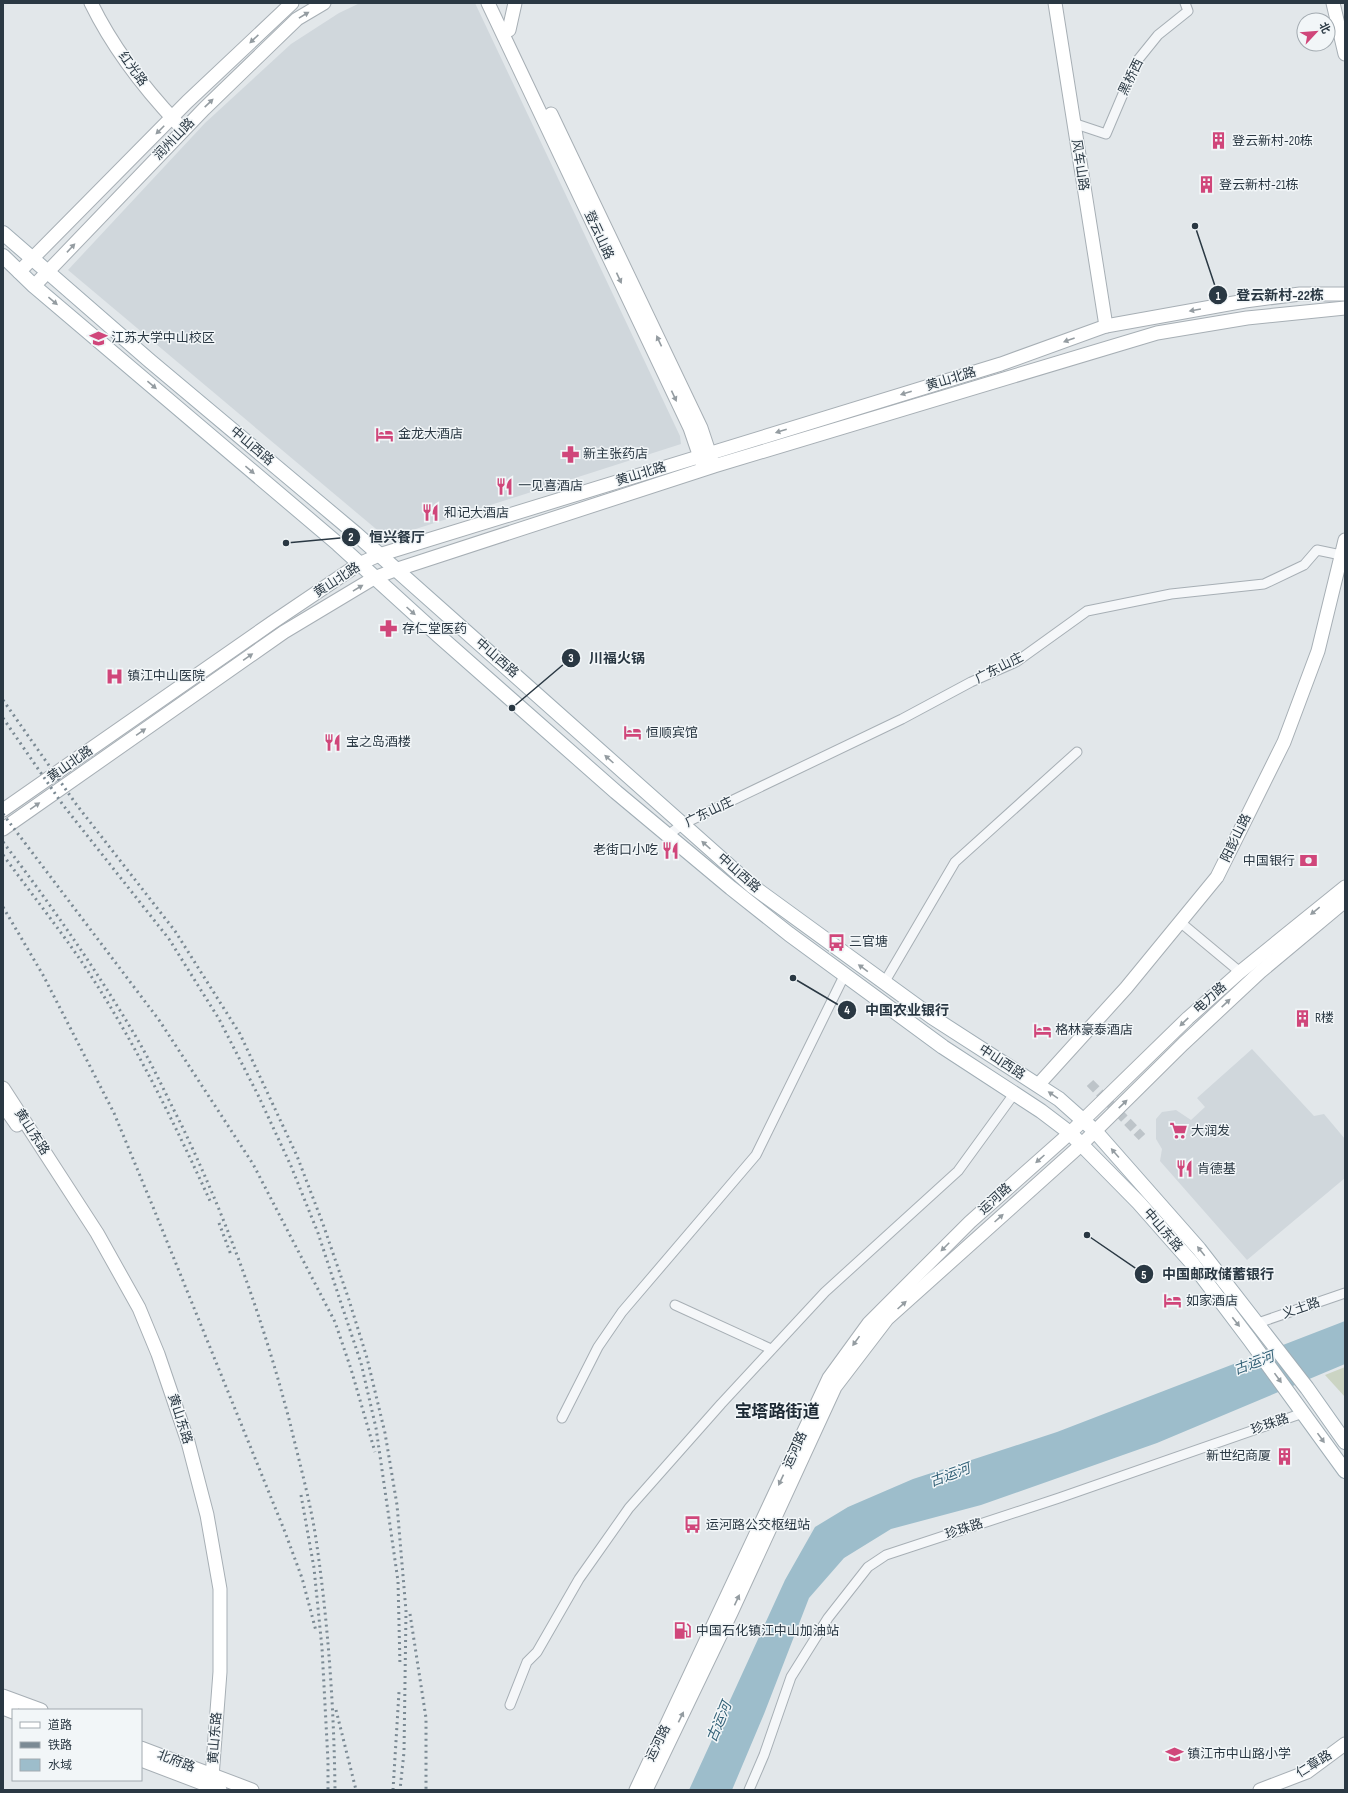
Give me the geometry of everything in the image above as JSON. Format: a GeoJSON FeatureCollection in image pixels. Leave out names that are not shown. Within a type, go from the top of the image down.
{"type":"FeatureCollection","features":[{"type":"Feature","properties":{"kind":"main road","name":"红光路"},"geometry":{"type":"LineString","coordinates":[[91,3],[102,24],[128,65],[151,95],[183,129]]}},
{"type":"Feature","properties":{"kind":"main road","name":"润州山路"},"geometry":{"type":"LineString","coordinates":[[19,272],[31,258],[187,102],[292,3]]}},
{"type":"Feature","properties":{"kind":"main road","name":"润州山路"},"geometry":{"type":"LineString","coordinates":[[34,286],[183,129],[297,19],[324,3]]}},
{"type":"Feature","properties":{"kind":"main road","name":"登云山路"},"geometry":{"type":"LineString","coordinates":[[488,3],[690,428],[705,455]]}},
{"type":"Feature","properties":{"kind":"main road","name":"登云山路"},"geometry":{"type":"LineString","coordinates":[[496,3],[560,132],[701,428],[705,455],[709,468]]}},
{"type":"Feature","properties":{"kind":"main road"},"geometry":{"type":"LineString","coordinates":[[509,30],[515,3]]}},
{"type":"Feature","properties":{"kind":"main road","name":"风车山路"},"geometry":{"type":"LineString","coordinates":[[1055,3],[1106,326]]}},
{"type":"Feature","properties":{"kind":"main road"},"geometry":{"type":"LineString","coordinates":[[1333,3],[1345,54]]}},
{"type":"Feature","properties":{"kind":"main road","name":"中山西路"},"geometry":{"type":"LineString","coordinates":[[3,233],[47,273],[62,283],[150,361],[355,533],[752,886],[884,983],[945,1025],[1059,1099],[1083,1120]]}},
{"type":"Feature","properties":{"kind":"main road","name":"中山西路"},"geometry":{"type":"LineString","coordinates":[[3,256],[34,286],[359,564],[616,792],[668,835],[789,934],[844,976],[943,1048],[1014,1094],[1070,1133]]}},
{"type":"Feature","properties":{"kind":"main road","name":"黄山北路"},"geometry":{"type":"LineString","coordinates":[[3,810],[359,564],[379,555],[1001,364],[1106,326],[1245,301],[1300,294],[1345,294]]}},
{"type":"Feature","properties":{"kind":"main road","name":"黄山北路"},"geometry":{"type":"LineString","coordinates":[[3,829],[284,632],[374,578],[709,468],[1157,333],[1247,318],[1345,308]]}},
{"type":"Feature","properties":{"kind":"main road","name":"阳彭山路"},"geometry":{"type":"LineString","coordinates":[[1038,1085],[1126,988],[1217,877],[1284,742],[1318,651],[1340,555],[1345,540]]}},
{"type":"Feature","properties":{"kind":"main road","name":"电力路"},"geometry":{"type":"LineString","coordinates":[[1070,1133],[1188,1018],[1240,972],[1345,887]]}},
{"type":"Feature","properties":{"kind":"main road","name":"电力路"},"geometry":{"type":"LineString","coordinates":[[1082,1144],[1183,1044],[1260,972],[1345,901]]}},
{"type":"Feature","properties":{"kind":"main road","name":"黄山东路"},"geometry":{"type":"LineString","coordinates":[[3,1088],[97,1233],[139,1308],[158,1354],[188,1442],[207,1515],[220,1589],[220,1672],[209,1784]]}},
{"type":"Feature","properties":{"kind":"main road","name":"黄山东路"},"geometry":{"type":"LineString","coordinates":[[3,1105],[87,1231],[102,1257],[130,1308],[168,1405],[200,1522],[211,1592],[209,1784]]}},
{"type":"Feature","properties":{"kind":"main road","name":"中山东路"},"geometry":{"type":"LineString","coordinates":[[1083,1120],[1095,1131],[1199,1249],[1258,1323],[1345,1442]]}},
{"type":"Feature","properties":{"kind":"main road","name":"中山东路"},"geometry":{"type":"LineString","coordinates":[[1070,1133],[1140,1203],[1189,1259],[1345,1470]]}},
{"type":"Feature","properties":{"kind":"main road","name":"运河路"},"geometry":{"type":"LineString","coordinates":[[636,1790],[829,1378],[869,1323],[970,1222],[1070,1133]]}},
{"type":"Feature","properties":{"kind":"main road","name":"运河路"},"geometry":{"type":"LineString","coordinates":[[646,1790],[731,1613],[835,1387],[887,1319],[1082,1144]]}},
{"type":"Feature","properties":{"kind":"main road"},"geometry":{"type":"LineString","coordinates":[[3,1696],[38,1709]]}},
{"type":"Feature","properties":{"kind":"main road","name":"仁章路"},"geometry":{"type":"LineString","coordinates":[[1260,1790],[1307,1772],[1345,1744]]}},
{"type":"Feature","properties":{"kind":"main road","name":"北府路"},"geometry":{"type":"LineString","coordinates":[[142,1749],[209,1784]]}},
{"type":"Feature","properties":{"kind":"main road","name":"北府路"},"geometry":{"type":"LineString","coordinates":[[142,1760],[209,1784]]}},
{"type":"Feature","properties":{"kind":"main road"},"geometry":{"type":"LineString","coordinates":[[209,1784],[252,1790]]}},
{"type":"Feature","properties":{"kind":"street","name":"黑桥西"},"geometry":{"type":"LineString","coordinates":[[1073,123],[1106,134],[1137,61],[1158,36],[1188,11],[1185,3]]}},
{"type":"Feature","properties":{"kind":"street","name":"广东山庄"},"geometry":{"type":"LineString","coordinates":[[668,835],[683,824],[902,719],[972,682],[1016,662],[1087,611],[1171,594],[1264,584],[1304,565],[1317,550],[1340,555]]}},
{"type":"Feature","properties":{"kind":"street"},"geometry":{"type":"LineString","coordinates":[[884,983],[955,862],[1077,752]]}},
{"type":"Feature","properties":{"kind":"street"},"geometry":{"type":"LineString","coordinates":[[1180,922],[1240,972]]}},
{"type":"Feature","properties":{"kind":"street"},"geometry":{"type":"LineString","coordinates":[[562,1418],[598,1347],[622,1312],[756,1155],[844,976]]}},
{"type":"Feature","properties":{"kind":"street"},"geometry":{"type":"LineString","coordinates":[[510,1705],[527,1662],[537,1652],[579,1579],[628,1508],[771,1349],[825,1292],[958,1171],[1014,1094]]}},
{"type":"Feature","properties":{"kind":"street","name":"义土路"},"geometry":{"type":"LineString","coordinates":[[1258,1323],[1345,1293]]}},
{"type":"Feature","properties":{"kind":"street"},"geometry":{"type":"LineString","coordinates":[[675,1306],[771,1349]]}},
{"type":"Feature","properties":{"kind":"street","name":"珍珠路"},"geometry":{"type":"LineString","coordinates":[[749,1790],[764,1755],[791,1677],[828,1618],[868,1567],[886,1555],[1059,1498],[1303,1413]]}},
{"type":"Feature","properties":{"kind":"shaded area"},"geometry":{"type":"Polygon","coordinates":[[[360,3],[475,3],[680,436],[681,444],[397,535],[382,534],[68,270],[205,123],[291,44],[339,13],[360,3]]]}},
{"type":"Feature","properties":{"kind":"shaded area"},"geometry":{"type":"Polygon","coordinates":[[[1252,1049],[1314,1116],[1324,1114],[1345,1139],[1345,1178],[1247,1260],[1160,1161],[1162,1149],[1156,1139],[1156,1119],[1162,1112],[1176,1110],[1191,1120],[1205,1107],[1197,1098],[1252,1049]]]}},
{"type":"Feature","properties":{"kind":"green space"},"geometry":{"type":"Polygon","coordinates":[[[1345,1367],[1345,1397],[1325,1375],[1345,1367]]]}},
{"type":"Feature","properties":{"kind":"water","name":"古运河"},"geometry":{"type":"Polygon","coordinates":[[[1345,1321],[1345,1364],[1157,1443],[981,1505],[891,1529],[844,1558],[809,1598],[764,1714],[732,1790],[689,1790],[785,1580],[815,1527],[848,1507],[913,1479],[1057,1432],[1345,1321]]]}},
{"type":"Feature","properties":{"kind":"tunnel"},"geometry":{"type":"LineString","coordinates":[[1090,1083],[1142,1137]]}},
{"type":"Feature","properties":{"kind":"railway"},"geometry":{"type":"LineString","coordinates":[[3,700],[76,804],[175,931],[240,1034],[297,1156],[323,1224],[367,1358],[385,1433],[397,1505],[406,1611],[404,1752],[400,1790]]}},
{"type":"Feature","properties":{"kind":"railway"},"geometry":{"type":"LineString","coordinates":[[3,718],[63,805],[169,939],[219,1019],[258,1095],[291,1166],[318,1233],[361,1363],[376,1428],[398,1581],[400,1666]]}},
{"type":"Feature","properties":{"kind":"railway"},"geometry":{"type":"LineString","coordinates":[[3,814],[159,1020],[253,1164],[335,1322],[351,1369],[375,1452]]}},
{"type":"Feature","properties":{"kind":"railway"},"geometry":{"type":"LineString","coordinates":[[3,842],[74,940],[145,1052],[198,1161],[243,1271],[268,1346],[290,1423],[314,1524],[330,1664],[335,1790]]}},
{"type":"Feature","properties":{"kind":"railway"},"geometry":{"type":"LineString","coordinates":[[3,855],[77,955],[115,1014],[165,1107],[211,1203]]}},
{"type":"Feature","properties":{"kind":"railway"},"geometry":{"type":"LineString","coordinates":[[3,907],[43,975],[114,1113],[285,1532],[302,1578],[316,1631]]}},
{"type":"Feature","properties":{"kind":"railway"},"geometry":{"type":"LineString","coordinates":[[219,1223],[231,1255]]}},
{"type":"Feature","properties":{"kind":"railway"},"geometry":{"type":"LineString","coordinates":[[301,1495],[314,1568],[322,1648],[328,1761],[328,1790]]}},
{"type":"Feature","properties":{"kind":"railway"},"geometry":{"type":"LineString","coordinates":[[410,1614],[426,1718],[426,1790]]}},
{"type":"Feature","properties":{"kind":"railway"},"geometry":{"type":"LineString","coordinates":[[393,1790],[399,1692]]}},
{"type":"Feature","properties":{"kind":"railway"},"geometry":{"type":"LineString","coordinates":[[336,1710],[356,1790]]}},
{"type":"Feature","properties":{"kind":"place","name":"登云新村-20栋"},"geometry":{"type":"Point","coordinates":[1219,141]}},
{"type":"Feature","properties":{"kind":"place","name":"登云新村-21栋"},"geometry":{"type":"Point","coordinates":[1206,185]}},
{"type":"Feature","properties":{"kind":"place","name":"登云新村-22栋"},"geometry":{"type":"Point","coordinates":[1195,226]}},
{"type":"Feature","properties":{"kind":"place","name":"江苏大学中山校区"},"geometry":{"type":"Point","coordinates":[98,338]}},
{"type":"Feature","properties":{"kind":"place","name":"金龙大酒店"},"geometry":{"type":"Point","coordinates":[385,434]}},
{"type":"Feature","properties":{"kind":"place","name":"新主张药店"},"geometry":{"type":"Point","coordinates":[570,454]}},
{"type":"Feature","properties":{"kind":"place","name":"一见喜酒店"},"geometry":{"type":"Point","coordinates":[505,486]}},
{"type":"Feature","properties":{"kind":"place","name":"和记大酒店"},"geometry":{"type":"Point","coordinates":[431,513]}},
{"type":"Feature","properties":{"kind":"place","name":"恒兴餐厅"},"geometry":{"type":"Point","coordinates":[286,543]}},
{"type":"Feature","properties":{"kind":"place","name":"存仁堂医药"},"geometry":{"type":"Point","coordinates":[389,629]}},
{"type":"Feature","properties":{"kind":"place","name":"镇江中山医院"},"geometry":{"type":"Point","coordinates":[114,676]}},
{"type":"Feature","properties":{"kind":"place","name":"川福火锅"},"geometry":{"type":"Point","coordinates":[512,708]}},
{"type":"Feature","properties":{"kind":"place","name":"恒顺宾馆"},"geometry":{"type":"Point","coordinates":[633,733]}},
{"type":"Feature","properties":{"kind":"place","name":"宝之岛酒楼"},"geometry":{"type":"Point","coordinates":[333,742]}},
{"type":"Feature","properties":{"kind":"place","name":"老街口小吃"},"geometry":{"type":"Point","coordinates":[671,850]}},
{"type":"Feature","properties":{"kind":"place","name":"中国银行"},"geometry":{"type":"Point","coordinates":[1308,861]}},
{"type":"Feature","properties":{"kind":"place","name":"三官塘"},"geometry":{"type":"Point","coordinates":[836,942]}},
{"type":"Feature","properties":{"kind":"place","name":"中国农业银行"},"geometry":{"type":"Point","coordinates":[793,978]}},
{"type":"Feature","properties":{"kind":"place","name":"R楼"},"geometry":{"type":"Point","coordinates":[1302,1018]}},
{"type":"Feature","properties":{"kind":"place","name":"格林豪泰酒店"},"geometry":{"type":"Point","coordinates":[1042,1030]}},
{"type":"Feature","properties":{"kind":"place","name":"大润发"},"geometry":{"type":"Point","coordinates":[1178,1131]}},
{"type":"Feature","properties":{"kind":"place","name":"肯德基"},"geometry":{"type":"Point","coordinates":[1184,1169]}},
{"type":"Feature","properties":{"kind":"place","name":"中国邮政储蓄银行"},"geometry":{"type":"Point","coordinates":[1087,1235]}},
{"type":"Feature","properties":{"kind":"place","name":"如家酒店"},"geometry":{"type":"Point","coordinates":[1173,1301]}},
{"type":"Feature","properties":{"kind":"place","name":"新世纪商厦"},"geometry":{"type":"Point","coordinates":[1284,1456]}},
{"type":"Feature","properties":{"kind":"place","name":"运河路公交枢纽站"},"geometry":{"type":"Point","coordinates":[693,1525]}},
{"type":"Feature","properties":{"kind":"place","name":"中国石化镇江中山加油站"},"geometry":{"type":"Point","coordinates":[683,1631]}},
{"type":"Feature","properties":{"kind":"place","name":"镇江市中山路小学"},"geometry":{"type":"Point","coordinates":[1174,1754]}},
{"type":"Feature","properties":{"kind":"district","name":"宝塔路街道"},"geometry":{"type":"Point","coordinates":[777,1412]}}]}
